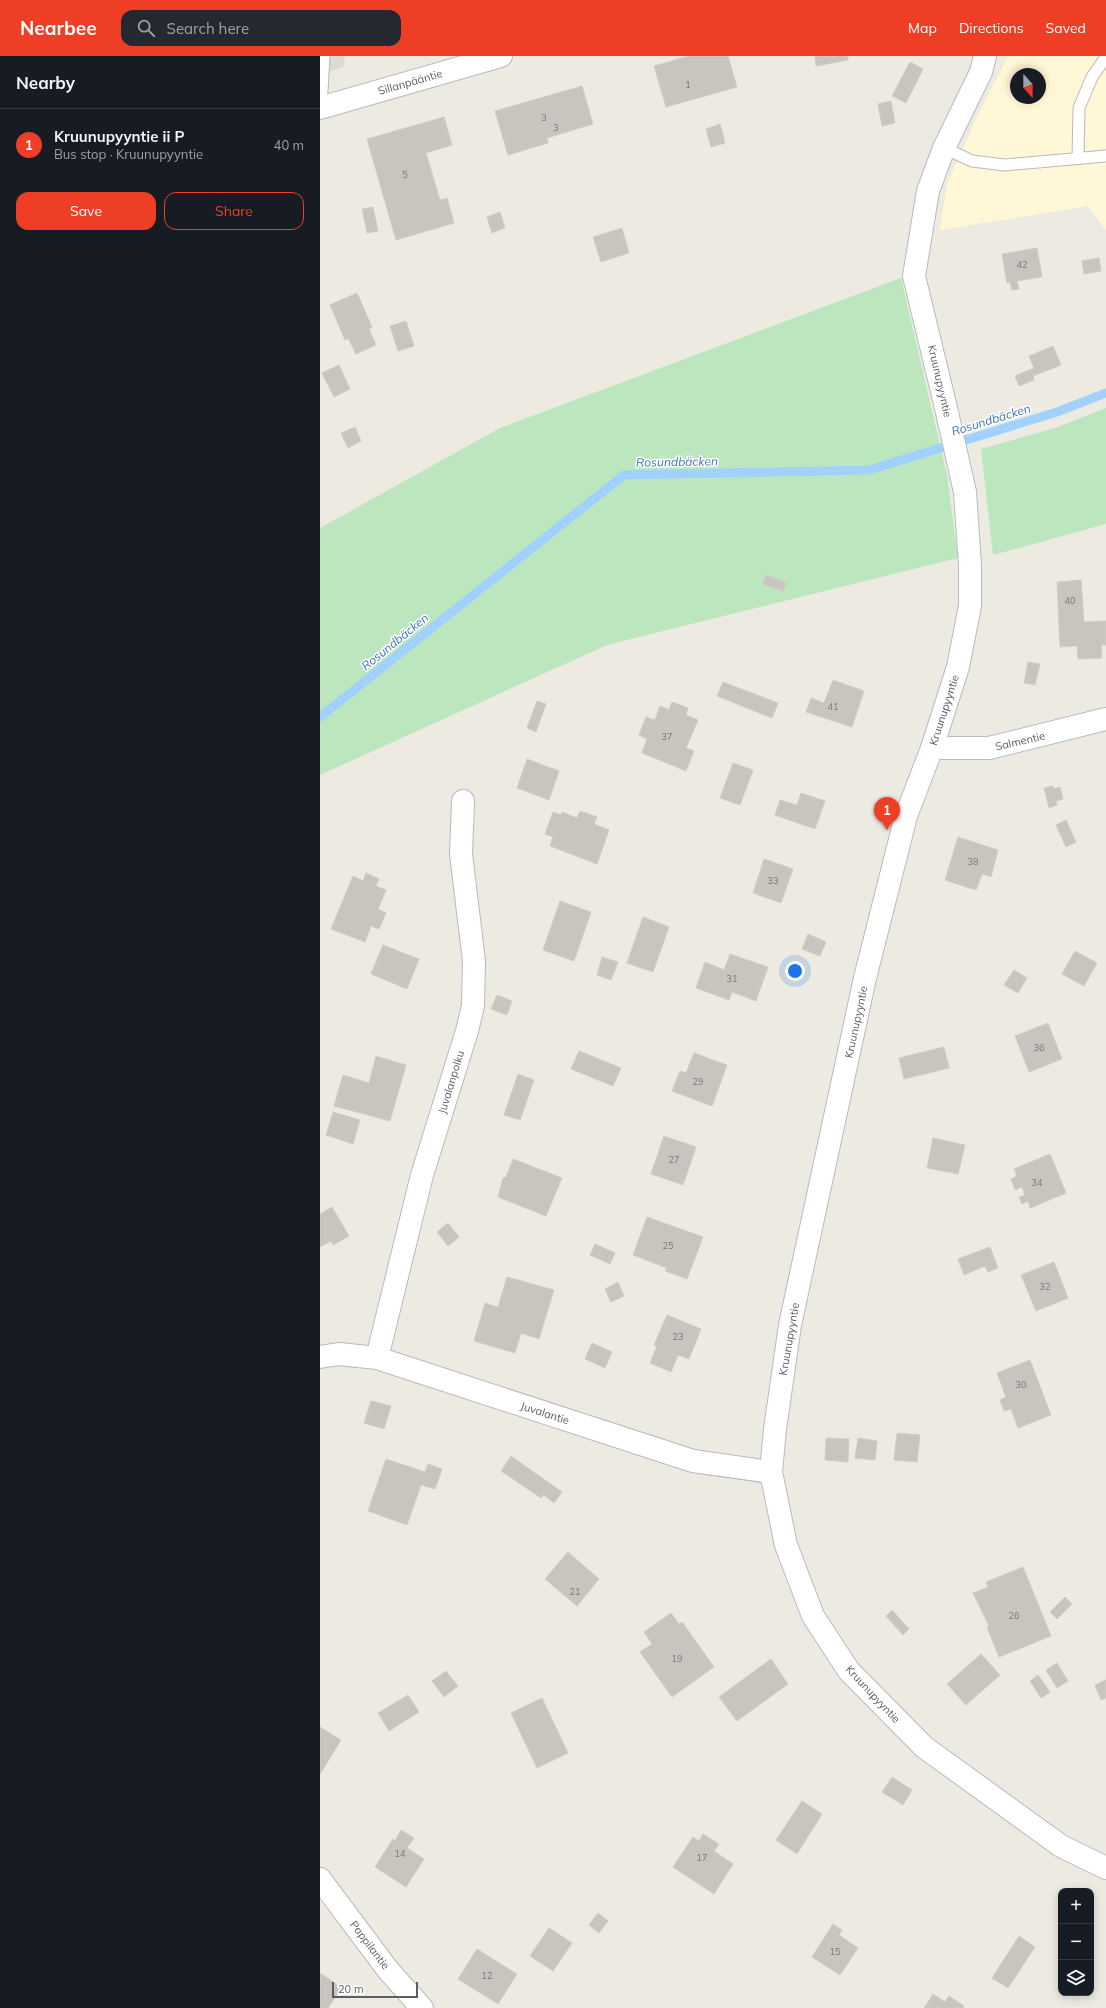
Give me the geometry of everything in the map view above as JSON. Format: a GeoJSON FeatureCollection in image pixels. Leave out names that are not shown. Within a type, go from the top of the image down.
{"type":"FeatureCollection","features":[{"type":"Feature","properties":{"kind":"street","name":"Sillanpääntie"},"geometry":{"type":"LineString","coordinates":[[320,108],[501,56]]}},
{"type":"Feature","properties":{"kind":"street","name":"Kruunupyyntie"},"geometry":{"type":"LineString","coordinates":[[985,56],[981,72],[944,148],[928,191],[914,276],[965,492],[970,565],[970,606],[958,667],[932,748],[906,816],[865,978],[790,1325],[775,1429],[772,1472],[786,1545],[813,1616],[849,1671],[924,1747],[1061,1846],[1106,1868]]}},
{"type":"Feature","properties":{"kind":"street","name":"Salmentie"},"geometry":{"type":"LineString","coordinates":[[932,748],[989,748],[1106,719]]}},
{"type":"Feature","properties":{"kind":"street","name":"Juvalanpolku"},"geometry":{"type":"LineString","coordinates":[[377,1358],[422,1175],[467,1031],[473,1006],[474,961],[461,854],[464,800]]}},
{"type":"Feature","properties":{"kind":"street","name":"Juvalantie"},"geometry":{"type":"LineString","coordinates":[[320,1357],[339,1354],[377,1358],[693,1462],[772,1472]]}},
{"type":"Feature","properties":{"kind":"street","name":"Pappilantie"},"geometry":{"type":"LineString","coordinates":[[320,1879],[388,1970],[422,2008]]}},
{"type":"Feature","properties":{"kind":"lane"},"geometry":{"type":"LineString","coordinates":[[320,108],[324,56]]}},
{"type":"Feature","properties":{"kind":"lane"},"geometry":{"type":"LineString","coordinates":[[1078,158],[1079,108],[1092,77],[1106,57]]}},
{"type":"Feature","properties":{"kind":"lane"},"geometry":{"type":"LineString","coordinates":[[944,148],[972,161],[1005,165],[1103,156],[1106,167]]}},
{"type":"Feature","properties":{"kind":"shaded area"},"geometry":{"type":"Polygon","coordinates":[[[320,56],[345,56],[343,67],[320,75],[320,56]]]}},
{"type":"Feature","properties":{"kind":"shaded area"},"geometry":{"type":"Polygon","coordinates":[[[1008,56],[1106,56],[1106,230],[1088,206],[940,230],[947,184],[975,121],[1008,56]]]}},
{"type":"Feature","properties":{"kind":"green space"},"geometry":{"type":"Polygon","coordinates":[[[901,278],[947,475],[958,558],[607,645],[320,775],[320,528],[500,428],[901,278]]]}},
{"type":"Feature","properties":{"kind":"green space"},"geometry":{"type":"Polygon","coordinates":[[[1106,408],[1106,524],[993,555],[981,449],[1055,428],[1106,408]]]}},
{"type":"Feature","properties":{"kind":"building"},"geometry":{"type":"Polygon","coordinates":[[[689,56],[728,56],[737,87],[666,107],[654,66],[689,56]]]}},
{"type":"Feature","properties":{"kind":"building"},"geometry":{"type":"Polygon","coordinates":[[[815,56],[848,56],[848,60],[816,66],[815,56]]]}},
{"type":"Feature","properties":{"kind":"building"},"geometry":{"type":"Polygon","coordinates":[[[910,62],[923,69],[906,103],[892,96],[910,62]]]}},
{"type":"Feature","properties":{"kind":"building"},"geometry":{"type":"Polygon","coordinates":[[[582,86],[593,124],[547,138],[548,143],[508,155],[495,111],[582,86]]]}},
{"type":"Feature","properties":{"kind":"building"},"geometry":{"type":"Polygon","coordinates":[[[891,101],[895,123],[882,126],[878,104],[891,101]]]}},
{"type":"Feature","properties":{"kind":"building"},"geometry":{"type":"Polygon","coordinates":[[[444,117],[452,145],[426,153],[440,200],[447,198],[454,223],[396,240],[367,139],[444,117]]]}},
{"type":"Feature","properties":{"kind":"building"},"geometry":{"type":"Polygon","coordinates":[[[720,124],[725,143],[711,147],[706,129],[720,124]]]}},
{"type":"Feature","properties":{"kind":"building"},"geometry":{"type":"Polygon","coordinates":[[[373,207],[378,231],[367,233],[362,209],[373,207]]]}},
{"type":"Feature","properties":{"kind":"building"},"geometry":{"type":"Polygon","coordinates":[[[500,212],[505,228],[492,233],[487,217],[500,212]]]}},
{"type":"Feature","properties":{"kind":"building"},"geometry":{"type":"Polygon","coordinates":[[[622,228],[629,253],[601,262],[593,237],[622,228]]]}},
{"type":"Feature","properties":{"kind":"building"},"geometry":{"type":"Polygon","coordinates":[[[1037,248],[1042,277],[1017,281],[1019,289],[1012,290],[1010,282],[1007,283],[1002,254],[1037,248]]]}},
{"type":"Feature","properties":{"kind":"building"},"geometry":{"type":"Polygon","coordinates":[[[1099,258],[1101,271],[1084,274],[1082,261],[1099,258]]]}},
{"type":"Feature","properties":{"kind":"building"},"geometry":{"type":"Polygon","coordinates":[[[357,293],[372,327],[369,329],[376,345],[356,354],[348,338],[345,340],[330,305],[357,293]]]}},
{"type":"Feature","properties":{"kind":"building"},"geometry":{"type":"Polygon","coordinates":[[[406,321],[414,346],[398,351],[390,326],[406,321]]]}},
{"type":"Feature","properties":{"kind":"building"},"geometry":{"type":"Polygon","coordinates":[[[1053,346],[1061,365],[1033,376],[1034,380],[1019,386],[1015,376],[1034,368],[1029,356],[1053,346]]]}},
{"type":"Feature","properties":{"kind":"building"},"geometry":{"type":"Polygon","coordinates":[[[339,365],[350,389],[334,397],[322,373],[339,365]]]}},
{"type":"Feature","properties":{"kind":"building"},"geometry":{"type":"Polygon","coordinates":[[[355,427],[361,441],[348,448],[341,433],[355,427]]]}},
{"type":"Feature","properties":{"kind":"building"},"geometry":{"type":"Polygon","coordinates":[[[766,575],[786,583],[783,591],[763,584],[766,575]]]}},
{"type":"Feature","properties":{"kind":"building"},"geometry":{"type":"Polygon","coordinates":[[[1081,580],[1084,622],[1106,621],[1106,645],[1101,645],[1102,658],[1078,659],[1077,646],[1060,647],[1057,582],[1081,580]]]}},
{"type":"Feature","properties":{"kind":"building"},"geometry":{"type":"Polygon","coordinates":[[[1028,662],[1040,664],[1035,685],[1024,683],[1028,662]]]}},
{"type":"Feature","properties":{"kind":"building"},"geometry":{"type":"Polygon","coordinates":[[[833,680],[864,691],[852,727],[806,712],[811,698],[824,703],[833,680]]]}},
{"type":"Feature","properties":{"kind":"building"},"geometry":{"type":"Polygon","coordinates":[[[723,682],[778,703],[772,718],[717,696],[723,682]]]}},
{"type":"Feature","properties":{"kind":"building"},"geometry":{"type":"Polygon","coordinates":[[[537,701],[546,704],[536,732],[527,728],[537,701]]]}},
{"type":"Feature","properties":{"kind":"building"},"geometry":{"type":"Polygon","coordinates":[[[672,702],[688,708],[686,715],[698,720],[686,748],[694,751],[686,771],[642,753],[647,739],[639,735],[646,717],[655,720],[660,706],[669,710],[672,702]]]}},
{"type":"Feature","properties":{"kind":"building"},"geometry":{"type":"Polygon","coordinates":[[[527,759],[559,771],[549,800],[517,788],[527,759]]]}},
{"type":"Feature","properties":{"kind":"building"},"geometry":{"type":"Polygon","coordinates":[[[733,763],[753,770],[740,805],[720,798],[733,763]]]}},
{"type":"Feature","properties":{"kind":"building"},"geometry":{"type":"Polygon","coordinates":[[[1053,786],[1053,789],[1060,787],[1063,799],[1056,801],[1057,805],[1049,808],[1044,788],[1053,786]]]}},
{"type":"Feature","properties":{"kind":"building"},"geometry":{"type":"Polygon","coordinates":[[[801,793],[825,801],[815,829],[775,815],[780,800],[797,805],[801,793]]]}},
{"type":"Feature","properties":{"kind":"building"},"geometry":{"type":"Polygon","coordinates":[[[580,811],[597,817],[594,824],[609,830],[597,864],[550,846],[553,837],[545,834],[553,812],[561,815],[562,812],[577,818],[580,811]]]}},
{"type":"Feature","properties":{"kind":"building"},"geometry":{"type":"Polygon","coordinates":[[[1066,820],[1076,842],[1066,847],[1056,825],[1066,820]]]}},
{"type":"Feature","properties":{"kind":"building"},"geometry":{"type":"Polygon","coordinates":[[[958,837],[998,850],[991,877],[982,874],[976,890],[945,880],[958,837]]]}},
{"type":"Feature","properties":{"kind":"building"},"geometry":{"type":"Polygon","coordinates":[[[764,859],[793,869],[781,903],[753,893],[764,859]]]}},
{"type":"Feature","properties":{"kind":"building"},"geometry":{"type":"Polygon","coordinates":[[[366,873],[379,879],[376,886],[386,890],[378,909],[386,913],[379,929],[371,926],[365,942],[331,929],[353,876],[363,881],[366,873]]]}},
{"type":"Feature","properties":{"kind":"building"},"geometry":{"type":"Polygon","coordinates":[[[560,901],[591,912],[574,961],[543,950],[560,901]]]}},
{"type":"Feature","properties":{"kind":"building"},"geometry":{"type":"Polygon","coordinates":[[[643,917],[669,927],[653,972],[627,963],[643,917]]]}},
{"type":"Feature","properties":{"kind":"building"},"geometry":{"type":"Polygon","coordinates":[[[808,934],[826,942],[820,956],[802,949],[808,934]]]}},
{"type":"Feature","properties":{"kind":"building"},"geometry":{"type":"Polygon","coordinates":[[[383,945],[419,959],[407,989],[371,974],[383,945]]]}},
{"type":"Feature","properties":{"kind":"building"},"geometry":{"type":"Polygon","coordinates":[[[1075,951],[1097,963],[1084,986],[1062,974],[1075,951]]]}},
{"type":"Feature","properties":{"kind":"building"},"geometry":{"type":"Polygon","coordinates":[[[730,954],[768,967],[756,1001],[732,992],[729,1000],[696,988],[705,962],[724,970],[730,954]]]}},
{"type":"Feature","properties":{"kind":"building"},"geometry":{"type":"Polygon","coordinates":[[[602,957],[618,962],[611,980],[597,975],[602,957]]]}},
{"type":"Feature","properties":{"kind":"building"},"geometry":{"type":"Polygon","coordinates":[[[1014,970],[1027,978],[1018,993],[1004,985],[1014,970]]]}},
{"type":"Feature","properties":{"kind":"building"},"geometry":{"type":"Polygon","coordinates":[[[497,995],[512,1001],[507,1015],[491,1009],[497,995]]]}},
{"type":"Feature","properties":{"kind":"building"},"geometry":{"type":"Polygon","coordinates":[[[1048,1023],[1062,1059],[1029,1072],[1015,1036],[1048,1023]]]}},
{"type":"Feature","properties":{"kind":"building"},"geometry":{"type":"Polygon","coordinates":[[[944,1047],[949,1068],[904,1079],[899,1058],[944,1047]]]}},
{"type":"Feature","properties":{"kind":"building"},"geometry":{"type":"Polygon","coordinates":[[[579,1051],[621,1068],[613,1086],[571,1069],[579,1051]]]}},
{"type":"Feature","properties":{"kind":"building"},"geometry":{"type":"Polygon","coordinates":[[[694,1053],[727,1065],[712,1106],[672,1091],[680,1071],[686,1073],[694,1053]]]}},
{"type":"Feature","properties":{"kind":"building"},"geometry":{"type":"Polygon","coordinates":[[[376,1056],[406,1065],[390,1121],[334,1106],[343,1075],[369,1083],[376,1056]]]}},
{"type":"Feature","properties":{"kind":"building"},"geometry":{"type":"Polygon","coordinates":[[[518,1074],[534,1080],[520,1120],[504,1115],[518,1074]]]}},
{"type":"Feature","properties":{"kind":"building"},"geometry":{"type":"Polygon","coordinates":[[[333,1112],[360,1120],[353,1144],[326,1135],[333,1112]]]}},
{"type":"Feature","properties":{"kind":"building"},"geometry":{"type":"Polygon","coordinates":[[[664,1136],[696,1147],[683,1185],[651,1174],[664,1136]]]}},
{"type":"Feature","properties":{"kind":"building"},"geometry":{"type":"Polygon","coordinates":[[[933,1138],[965,1145],[958,1174],[927,1168],[933,1138]]]}},
{"type":"Feature","properties":{"kind":"building"},"geometry":{"type":"Polygon","coordinates":[[[1050,1154],[1066,1193],[1030,1208],[1028,1201],[1022,1204],[1019,1197],[1025,1195],[1022,1187],[1015,1190],[1011,1179],[1017,1176],[1014,1169],[1050,1154]]]}},
{"type":"Feature","properties":{"kind":"building"},"geometry":{"type":"Polygon","coordinates":[[[513,1159],[562,1178],[546,1216],[498,1197],[503,1178],[506,1177],[513,1159]]]}},
{"type":"Feature","properties":{"kind":"building"},"geometry":{"type":"Polygon","coordinates":[[[332,1207],[349,1236],[333,1245],[331,1241],[320,1247],[320,1214],[332,1207]]]}},
{"type":"Feature","properties":{"kind":"building"},"geometry":{"type":"Polygon","coordinates":[[[647,1217],[703,1237],[687,1279],[665,1271],[667,1268],[633,1255],[647,1217]]]}},
{"type":"Feature","properties":{"kind":"building"},"geometry":{"type":"Polygon","coordinates":[[[448,1223],[459,1237],[448,1246],[437,1232],[448,1223]]]}},
{"type":"Feature","properties":{"kind":"building"},"geometry":{"type":"Polygon","coordinates":[[[595,1244],[615,1253],[610,1264],[590,1255],[595,1244]]]}},
{"type":"Feature","properties":{"kind":"building"},"geometry":{"type":"Polygon","coordinates":[[[990,1247],[998,1268],[988,1272],[985,1266],[964,1275],[958,1259],[990,1247]]]}},
{"type":"Feature","properties":{"kind":"building"},"geometry":{"type":"Polygon","coordinates":[[[1054,1262],[1068,1298],[1036,1311],[1021,1275],[1054,1262]]]}},
{"type":"Feature","properties":{"kind":"building"},"geometry":{"type":"Polygon","coordinates":[[[507,1277],[554,1290],[539,1339],[521,1333],[515,1353],[474,1341],[485,1303],[498,1307],[507,1277]]]}},
{"type":"Feature","properties":{"kind":"building"},"geometry":{"type":"Polygon","coordinates":[[[618,1282],[624,1296],[611,1302],[605,1289],[618,1282]]]}},
{"type":"Feature","properties":{"kind":"building"},"geometry":{"type":"Polygon","coordinates":[[[667,1315],[701,1329],[689,1359],[678,1355],[671,1372],[650,1363],[657,1346],[654,1345],[667,1315]]]}},
{"type":"Feature","properties":{"kind":"building"},"geometry":{"type":"Polygon","coordinates":[[[592,1343],[612,1352],[605,1368],[585,1359],[592,1343]]]}},
{"type":"Feature","properties":{"kind":"building"},"geometry":{"type":"Polygon","coordinates":[[[1030,1360],[1051,1415],[1018,1428],[1011,1409],[1004,1411],[1000,1400],[1006,1397],[997,1373],[1030,1360]]]}},
{"type":"Feature","properties":{"kind":"building"},"geometry":{"type":"Polygon","coordinates":[[[371,1401],[391,1406],[384,1429],[364,1423],[371,1401]]]}},
{"type":"Feature","properties":{"kind":"building"},"geometry":{"type":"Polygon","coordinates":[[[897,1433],[920,1435],[917,1462],[894,1460],[897,1433]]]}},
{"type":"Feature","properties":{"kind":"building"},"geometry":{"type":"Polygon","coordinates":[[[826,1438],[849,1439],[848,1462],[825,1460],[826,1438]]]}},
{"type":"Feature","properties":{"kind":"building"},"geometry":{"type":"Polygon","coordinates":[[[858,1438],[877,1441],[875,1460],[855,1458],[858,1438]]]}},
{"type":"Feature","properties":{"kind":"building"},"geometry":{"type":"Polygon","coordinates":[[[511,1456],[562,1492],[554,1503],[544,1495],[541,1498],[501,1471],[511,1456]]]}},
{"type":"Feature","properties":{"kind":"building"},"geometry":{"type":"Polygon","coordinates":[[[386,1459],[425,1472],[428,1464],[442,1469],[435,1489],[421,1485],[407,1525],[368,1511],[386,1459]]]}},
{"type":"Feature","properties":{"kind":"building"},"geometry":{"type":"Polygon","coordinates":[[[568,1552],[599,1579],[577,1606],[545,1579],[568,1552]]]}},
{"type":"Feature","properties":{"kind":"building"},"geometry":{"type":"Polygon","coordinates":[[[1023,1567],[1051,1636],[999,1657],[987,1627],[989,1626],[973,1593],[988,1587],[986,1582],[1023,1567]]]}},
{"type":"Feature","properties":{"kind":"building"},"geometry":{"type":"Polygon","coordinates":[[[1065,1597],[1072,1604],[1057,1619],[1050,1612],[1065,1597]]]}},
{"type":"Feature","properties":{"kind":"building"},"geometry":{"type":"Polygon","coordinates":[[[892,1610],[909,1629],[903,1635],[886,1616],[892,1610]]]}},
{"type":"Feature","properties":{"kind":"building"},"geometry":{"type":"Polygon","coordinates":[[[671,1613],[679,1624],[682,1622],[714,1667],[672,1697],[640,1652],[652,1644],[644,1632],[671,1613]]]}},
{"type":"Feature","properties":{"kind":"building"},"geometry":{"type":"Polygon","coordinates":[[[981,1654],[1000,1675],[966,1705],[947,1684],[981,1654]]]}},
{"type":"Feature","properties":{"kind":"building"},"geometry":{"type":"Polygon","coordinates":[[[771,1659],[788,1684],[737,1721],[719,1697],[771,1659]]]}},
{"type":"Feature","properties":{"kind":"building"},"geometry":{"type":"Polygon","coordinates":[[[1057,1663],[1068,1681],[1057,1688],[1046,1670],[1057,1663]]]}},
{"type":"Feature","properties":{"kind":"building"},"geometry":{"type":"Polygon","coordinates":[[[446,1671],[458,1686],[444,1697],[432,1681],[446,1671]]]}},
{"type":"Feature","properties":{"kind":"building"},"geometry":{"type":"Polygon","coordinates":[[[1038,1675],[1050,1692],[1041,1698],[1030,1681],[1038,1675]]]}},
{"type":"Feature","properties":{"kind":"building"},"geometry":{"type":"Polygon","coordinates":[[[1106,1680],[1106,1698],[1101,1700],[1095,1685],[1106,1680]]]}},
{"type":"Feature","properties":{"kind":"building"},"geometry":{"type":"Polygon","coordinates":[[[408,1695],[419,1712],[389,1731],[378,1713],[408,1695]]]}},
{"type":"Feature","properties":{"kind":"building"},"geometry":{"type":"Polygon","coordinates":[[[542,1698],[568,1753],[537,1768],[511,1713],[542,1698]]]}},
{"type":"Feature","properties":{"kind":"building"},"geometry":{"type":"Polygon","coordinates":[[[320,1727],[341,1740],[320,1774],[320,1727]]]}},
{"type":"Feature","properties":{"kind":"building"},"geometry":{"type":"Polygon","coordinates":[[[892,1777],[912,1790],[903,1805],[882,1792],[892,1777]]]}},
{"type":"Feature","properties":{"kind":"building"},"geometry":{"type":"Polygon","coordinates":[[[802,1801],[822,1814],[797,1854],[776,1840],[802,1801]]]}},
{"type":"Feature","properties":{"kind":"building"},"geometry":{"type":"Polygon","coordinates":[[[401,1830],[414,1838],[407,1848],[424,1859],[406,1887],[375,1867],[393,1839],[395,1841],[401,1830]]]}},
{"type":"Feature","properties":{"kind":"building"},"geometry":{"type":"Polygon","coordinates":[[[703,1834],[719,1844],[714,1851],[733,1864],[714,1894],[673,1867],[693,1837],[699,1841],[703,1834]]]}},
{"type":"Feature","properties":{"kind":"building"},"geometry":{"type":"Polygon","coordinates":[[[598,1913],[608,1921],[599,1933],[589,1925],[598,1913]]]}},
{"type":"Feature","properties":{"kind":"building"},"geometry":{"type":"Polygon","coordinates":[[[833,1924],[842,1930],[839,1935],[858,1948],[840,1975],[812,1957],[833,1924]]]}},
{"type":"Feature","properties":{"kind":"building"},"geometry":{"type":"Polygon","coordinates":[[[549,1928],[572,1943],[553,1971],[530,1956],[549,1928]]]}},
{"type":"Feature","properties":{"kind":"building"},"geometry":{"type":"Polygon","coordinates":[[[1019,1936],[1035,1947],[1008,1988],[992,1978],[1019,1936]]]}},
{"type":"Feature","properties":{"kind":"building"},"geometry":{"type":"Polygon","coordinates":[[[477,1949],[517,1974],[498,2004],[458,1979],[477,1949]]]}},
{"type":"Feature","properties":{"kind":"building"},"geometry":{"type":"Polygon","coordinates":[[[320,1973],[342,1988],[328,2008],[320,2008],[320,1973]]]}},
{"type":"Feature","properties":{"kind":"building"},"geometry":{"type":"Polygon","coordinates":[[[933,1994],[945,2002],[949,1996],[964,2006],[963,2008],[924,2008],[933,1994]]]}},
{"type":"Feature","properties":{"kind":"waterway","name":"Rosundbäcken"},"geometry":{"type":"LineString","coordinates":[[320,717],[624,475],[869,470],[1057,412],[1106,393]]}},
{"type":"Feature","properties":{"kind":"place","name":"Kruunupyyntie ii P"},"geometry":{"type":"Point","coordinates":[887,830]}}]}
